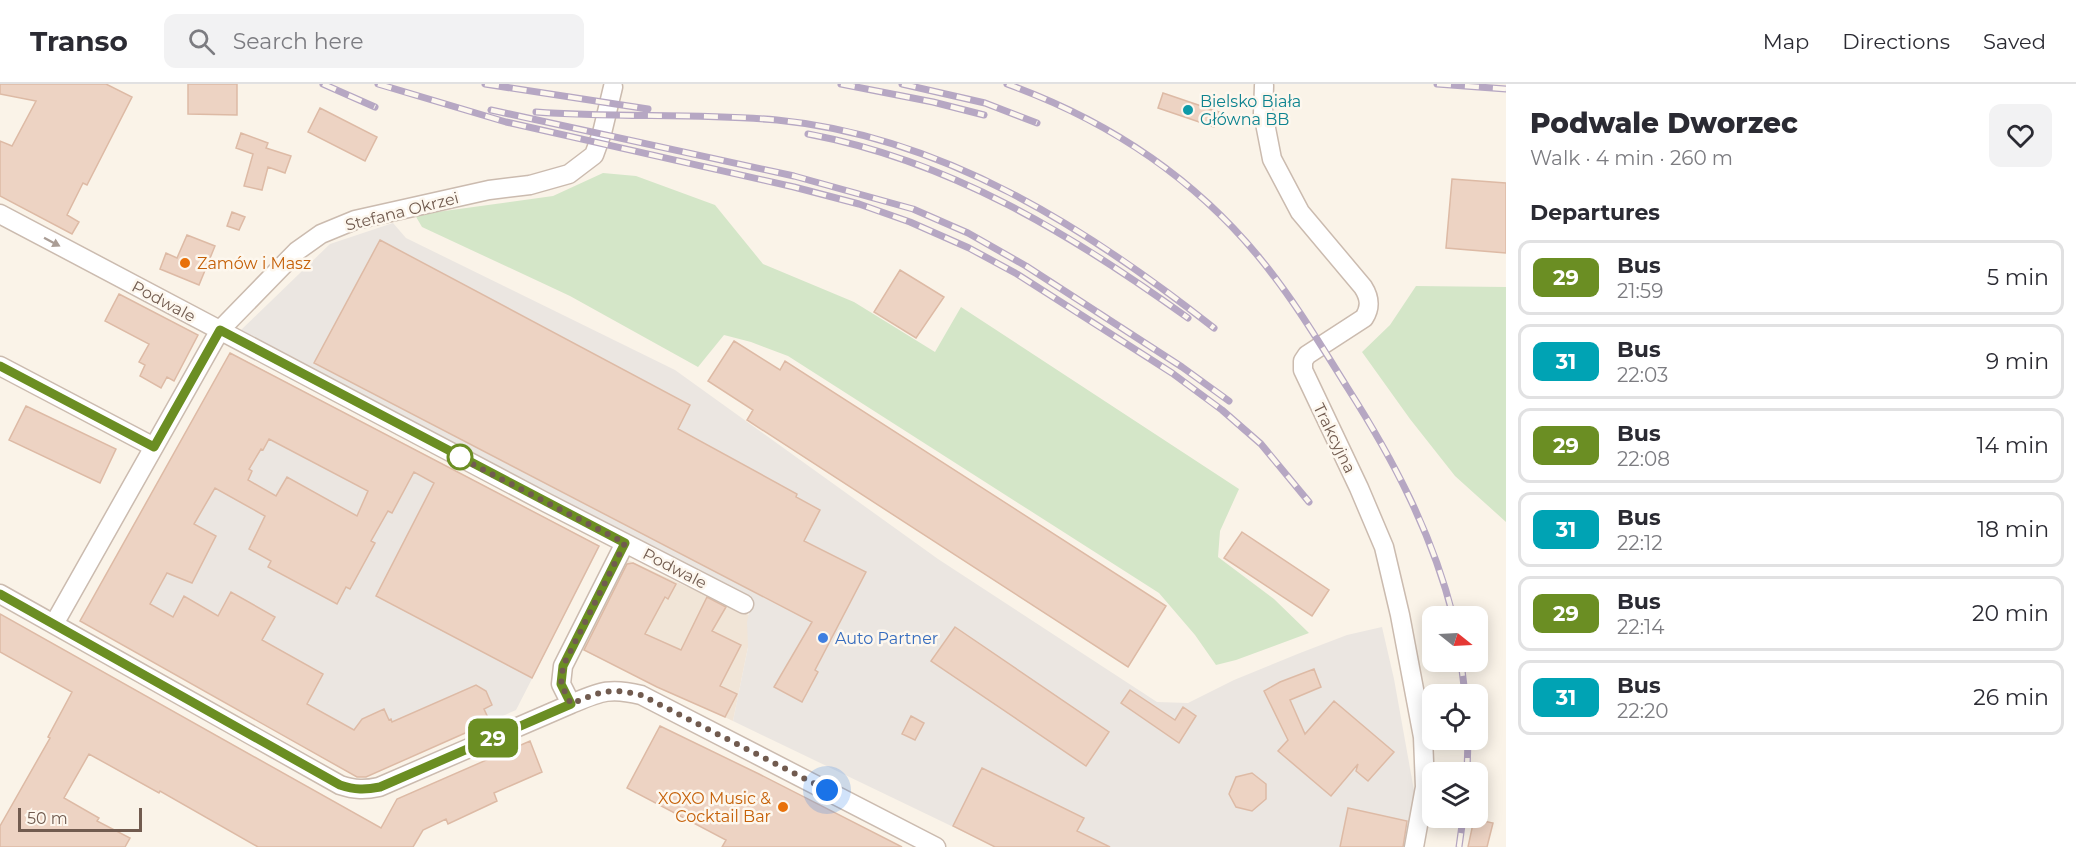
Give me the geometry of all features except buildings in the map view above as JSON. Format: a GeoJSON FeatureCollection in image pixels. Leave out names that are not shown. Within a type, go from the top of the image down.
{"type":"FeatureCollection","features":[{"type":"Feature","properties":{"kind":"street","name":"Trakcyjna"},"geometry":{"type":"LineString","coordinates":[[1264,86],[1263,113],[1272,159],[1300,212],[1363,287],[1369,301],[1369,310],[1364,318],[1307,355],[1303,361],[1303,370],[1359,488],[1384,547],[1400,615],[1423,737],[1425,787],[1414,847]]}},
{"type":"Feature","properties":{"kind":"street","name":"Stefana Okrzei"},"geometry":{"type":"LineString","coordinates":[[54,624],[220,330],[297,251],[321,234],[355,220],[489,190],[530,185],[568,174],[594,155],[613,87]]}},
{"type":"Feature","properties":{"kind":"street","name":"Podwale"},"geometry":{"type":"LineString","coordinates":[[0,214],[744,604]]}},
{"type":"Feature","properties":{"kind":"street"},"geometry":{"type":"LineString","coordinates":[[0,366],[154,447]]}},
{"type":"Feature","properties":{"kind":"street"},"geometry":{"type":"LineString","coordinates":[[571,704],[561,684],[563,666],[625,543]]}},
{"type":"Feature","properties":{"kind":"street"},"geometry":{"type":"LineString","coordinates":[[0,594],[340,785],[355,790],[380,787],[571,704],[601,692],[620,690],[641,695],[936,847]]}},
{"type":"Feature","properties":{"kind":"shaded area"},"geometry":{"type":"Polygon","coordinates":[[[393,223],[406,238],[675,370],[938,559],[1157,702],[1188,703],[1234,680],[1300,653],[1347,635],[1382,627],[1394,679],[1415,796],[1405,847],[995,847],[733,721],[748,647],[747,622],[752,600],[241,330],[330,244],[393,223]]]}},
{"type":"Feature","properties":{"kind":"shaded area"},"geometry":{"type":"Polygon","coordinates":[[[231,353],[600,546],[516,710],[367,776],[357,777],[80,621],[231,353]]]}},
{"type":"Feature","properties":{"kind":"shaded area"},"geometry":{"type":"Polygon","coordinates":[[[628,560],[749,615],[748,647],[733,721],[582,650],[628,560]]]}},
{"type":"Feature","properties":{"kind":"green space"},"geometry":{"type":"Polygon","coordinates":[[[603,173],[636,176],[715,205],[763,264],[854,302],[935,352],[961,307],[1239,489],[1220,531],[1218,557],[1274,599],[1309,633],[1216,665],[1195,635],[1159,593],[788,356],[724,335],[698,367],[570,296],[422,227],[415,215],[553,196],[603,173]]]}},
{"type":"Feature","properties":{"kind":"green space"},"geometry":{"type":"Polygon","coordinates":[[[1416,286],[1506,287],[1506,522],[1455,476],[1410,419],[1362,352],[1390,325],[1416,286]]]}},
{"type":"Feature","properties":{"kind":"railway"},"geometry":{"type":"LineString","coordinates":[[323,84],[375,107]]}},
{"type":"Feature","properties":{"kind":"railway"},"geometry":{"type":"LineString","coordinates":[[378,84],[506,122],[794,187],[859,204],[910,222],[969,248],[1017,274],[1172,373],[1222,410],[1261,444],[1309,502]]}},
{"type":"Feature","properties":{"kind":"railway"},"geometry":{"type":"LineString","coordinates":[[485,84],[648,109]]}},
{"type":"Feature","properties":{"kind":"railway"},"geometry":{"type":"LineString","coordinates":[[841,84],[933,102],[984,115]]}},
{"type":"Feature","properties":{"kind":"railway"},"geometry":{"type":"LineString","coordinates":[[902,84],[985,103],[1037,123]]}},
{"type":"Feature","properties":{"kind":"railway"},"geometry":{"type":"LineString","coordinates":[[1007,84],[1078,114],[1144,153],[1204,200],[1258,256],[1316,337],[1380,441],[1422,526],[1450,606]]}},
{"type":"Feature","properties":{"kind":"railway"},"geometry":{"type":"LineString","coordinates":[[1437,84],[1506,89]]}},
{"type":"Feature","properties":{"kind":"railway"},"geometry":{"type":"LineString","coordinates":[[491,110],[794,176],[913,209],[968,233],[1026,266],[1182,367],[1229,401]]}},
{"type":"Feature","properties":{"kind":"railway"},"geometry":{"type":"LineString","coordinates":[[536,112],[777,120],[838,129],[897,145],[954,166],[1010,192],[1063,222],[1166,291],[1214,328]]}},
{"type":"Feature","properties":{"kind":"railway"},"geometry":{"type":"LineString","coordinates":[[808,134],[861,146],[911,162],[1008,205],[1099,258],[1188,318]]}},
{"type":"Feature","properties":{"kind":"railway"},"geometry":{"type":"LineString","coordinates":[[1462,672],[1464,684]]}},
{"type":"Feature","properties":{"kind":"railway"},"geometry":{"type":"LineString","coordinates":[[1467,762],[1468,750]]}},
{"type":"Feature","properties":{"kind":"railway"},"geometry":{"type":"LineString","coordinates":[[1459,847],[1462,828]]}},
{"type":"Feature","properties":{"kind":"bus line","name":"29"},"geometry":{"type":"LineString","coordinates":[[0,366],[154,447],[220,330],[625,543],[563,666],[561,684],[571,704],[380,787],[366,790],[355,790],[340,785],[0,594]]}},
{"type":"Feature","properties":{"kind":"place","name":"Bielsko Biała Główna BB"},"geometry":{"type":"Point","coordinates":[1188,110]}},
{"type":"Feature","properties":{"kind":"place","name":"Zamów i Masz"},"geometry":{"type":"Point","coordinates":[185,263]}},
{"type":"Feature","properties":{"kind":"place","name":"Auto Partner"},"geometry":{"type":"Point","coordinates":[823,638]}},
{"type":"Feature","properties":{"kind":"place","name":"XOXO Music & Cocktail Bar"},"geometry":{"type":"Point","coordinates":[783,807]}},
{"type":"Feature","properties":{"kind":"route"},"geometry":{"type":"LineString","coordinates":[[460,457],[457,456],[625,543],[563,666],[561,684],[571,704],[601,692],[620,690],[641,695],[827,790]]}}]}
